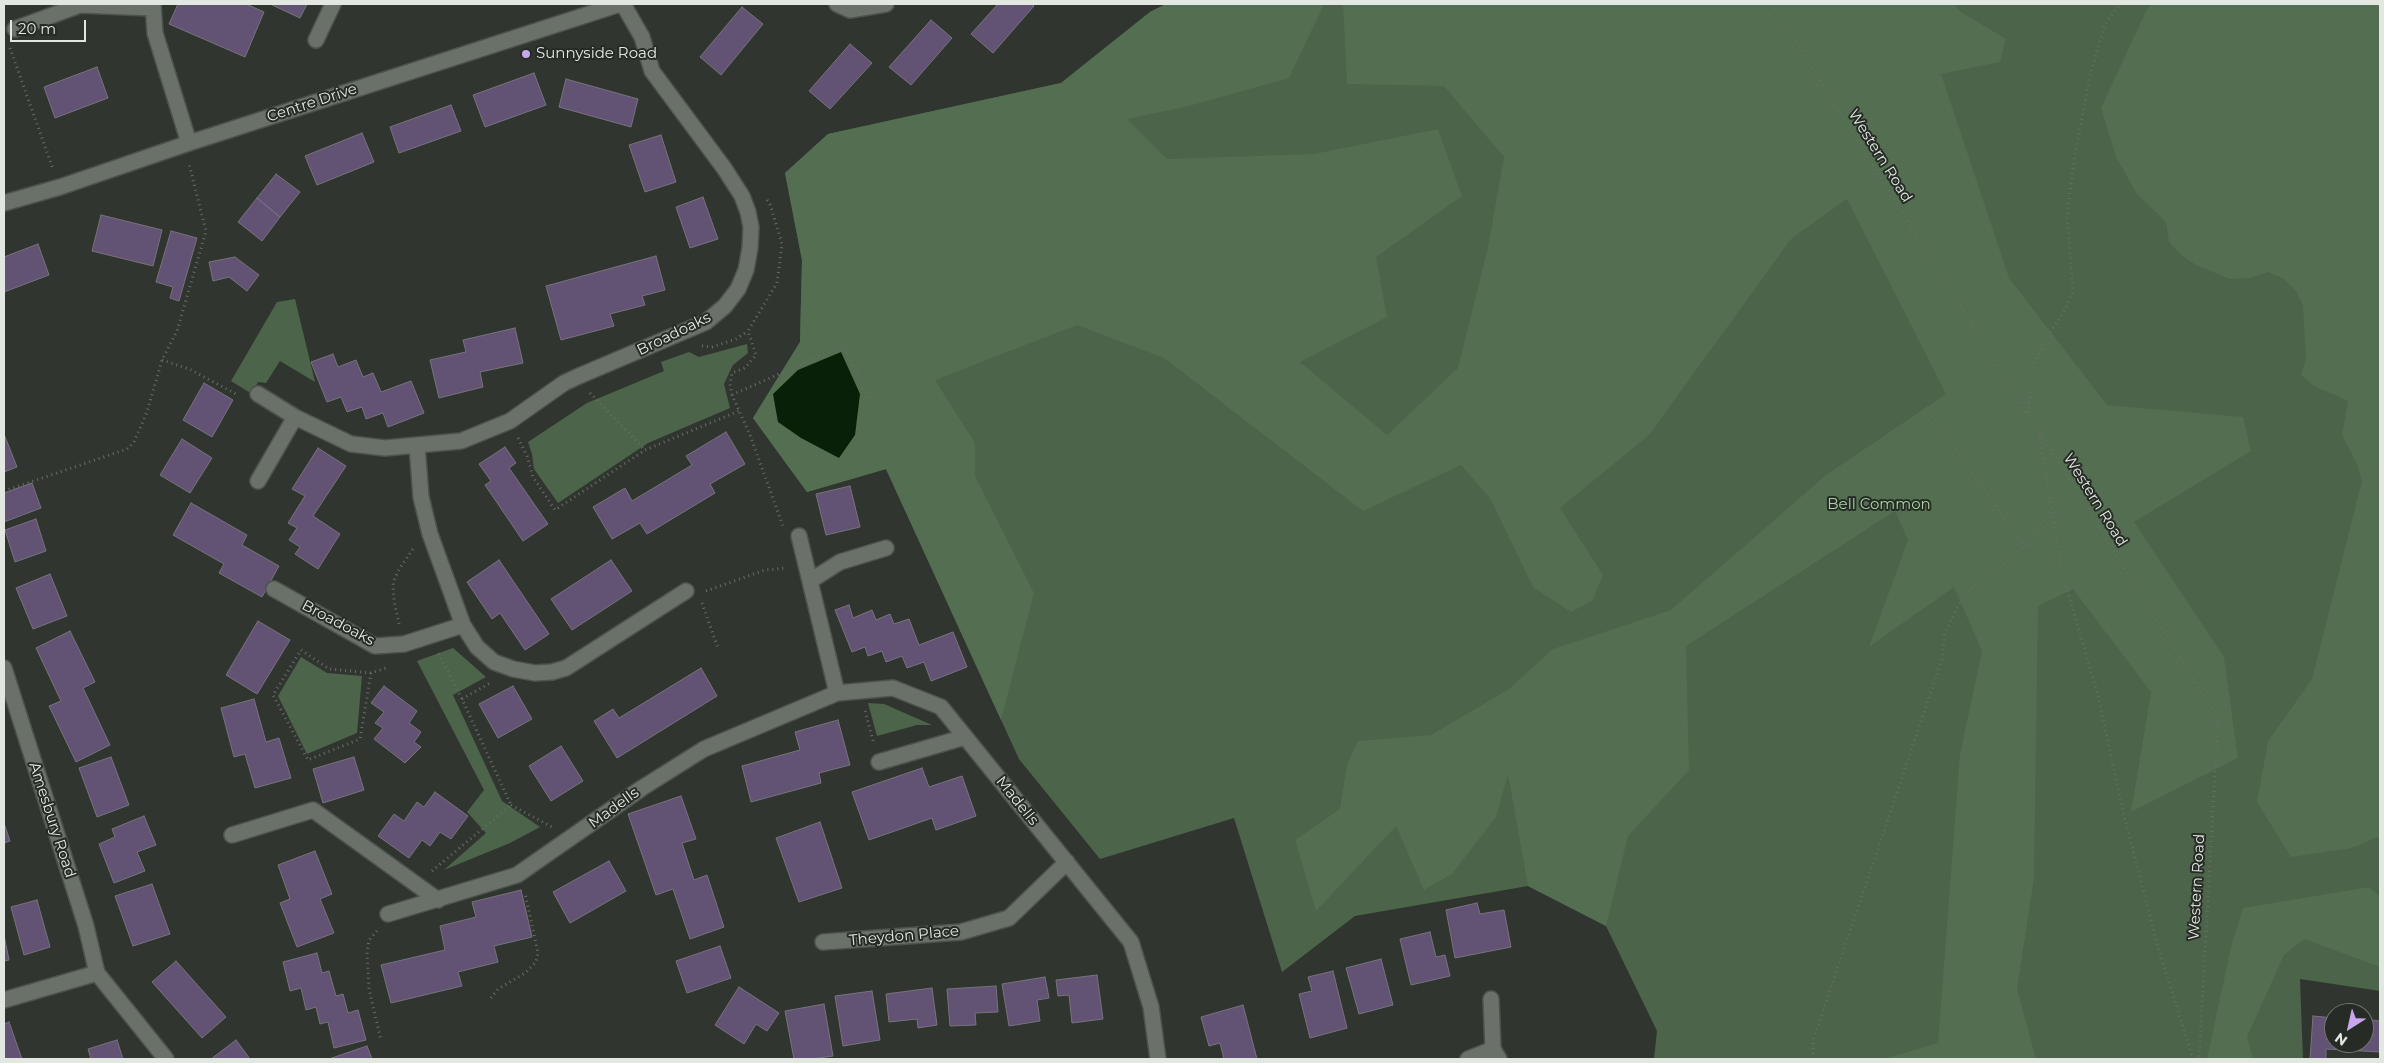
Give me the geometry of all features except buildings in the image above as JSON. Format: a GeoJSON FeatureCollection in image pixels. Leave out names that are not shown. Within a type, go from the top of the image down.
{"type":"FeatureCollection","features":[{"type":"Feature","properties":{"kind":"street"},"geometry":{"type":"LineString","coordinates":[[316,40],[334,4]]}},
{"type":"Feature","properties":{"kind":"street","name":"Centre Drive"},"geometry":{"type":"LineString","coordinates":[[4,203],[60,187],[186,144],[621,4]]}},
{"type":"Feature","properties":{"kind":"street","name":"Broadoaks"},"geometry":{"type":"LineString","coordinates":[[258,394],[295,417],[351,444],[385,448],[461,441],[506,422],[564,383],[693,328],[717,314],[738,289],[746,270],[751,227],[742,196],[724,168],[652,71],[642,37],[621,4]]}},
{"type":"Feature","properties":{"kind":"street"},"geometry":{"type":"LineString","coordinates":[[837,4],[850,10],[886,4]]}},
{"type":"Feature","properties":{"kind":"street"},"geometry":{"type":"LineString","coordinates":[[11,34],[80,5],[153,6],[155,33],[186,144]]}},
{"type":"Feature","properties":{"kind":"street"},"geometry":{"type":"LineString","coordinates":[[258,481],[295,417]]}},
{"type":"Feature","properties":{"kind":"street"},"geometry":{"type":"LineString","coordinates":[[417,446],[421,497],[430,534],[462,625],[477,647],[494,662],[513,669],[535,673],[552,672],[566,668],[686,591]]}},
{"type":"Feature","properties":{"kind":"street"},"geometry":{"type":"LineString","coordinates":[[799,536],[837,693]]}},
{"type":"Feature","properties":{"kind":"street"},"geometry":{"type":"LineString","coordinates":[[810,581],[840,562],[886,548]]}},
{"type":"Feature","properties":{"kind":"street","name":"Broadoaks"},"geometry":{"type":"LineString","coordinates":[[274,589],[375,646],[400,644],[462,625]]}},
{"type":"Feature","properties":{"kind":"street","name":"Amesbury Road"},"geometry":{"type":"LineString","coordinates":[[4,668],[86,926],[97,974]]}},
{"type":"Feature","properties":{"kind":"street","name":"Madells"},"geometry":{"type":"LineString","coordinates":[[391,914],[520,873],[642,788],[704,749],[837,693],[893,688],[941,708],[1067,862]]}},
{"type":"Feature","properties":{"kind":"street"},"geometry":{"type":"LineString","coordinates":[[879,762],[965,737]]}},
{"type":"Feature","properties":{"kind":"street"},"geometry":{"type":"LineString","coordinates":[[232,836],[314,810],[438,900]]}},
{"type":"Feature","properties":{"kind":"street"},"geometry":{"type":"LineString","coordinates":[[1067,862],[1131,942],[1151,1007],[1158,1059]]}},
{"type":"Feature","properties":{"kind":"street","name":"Theydon Place"},"geometry":{"type":"LineString","coordinates":[[823,942],[961,932],[1009,918],[1067,862]]}},
{"type":"Feature","properties":{"kind":"street"},"geometry":{"type":"LineString","coordinates":[[4,1000],[97,974],[166,1059]]}},
{"type":"Feature","properties":{"kind":"street"},"geometry":{"type":"LineString","coordinates":[[1468,1059],[1496,1054],[1491,999]]}},
{"type":"Feature","properties":{"kind":"path","name":"Western Road"},"geometry":{"type":"LineString","coordinates":[[1772,4],[2218,718],[2199,1059]]}},
{"type":"Feature","properties":{"kind":"path"},"geometry":{"type":"LineString","coordinates":[[2028,414],[2034,364],[2046,338],[2063,314],[2073,291],[2067,217],[2074,160],[2090,76],[2105,24],[2120,4]]}},
{"type":"Feature","properties":{"kind":"path"},"geometry":{"type":"LineString","coordinates":[[11,34],[60,187]]}},
{"type":"Feature","properties":{"kind":"path"},"geometry":{"type":"LineString","coordinates":[[4,491],[127,449],[134,442],[147,412],[162,360],[177,330],[206,231],[186,144]]}},
{"type":"Feature","properties":{"kind":"path"},"geometry":{"type":"LineString","coordinates":[[764,198],[770,204],[782,244],[778,283],[748,331],[756,355],[745,368],[732,373],[730,384],[732,395],[767,478],[785,531],[799,536]]}},
{"type":"Feature","properties":{"kind":"path"},"geometry":{"type":"LineString","coordinates":[[732,395],[844,345],[869,400]]}},
{"type":"Feature","properties":{"kind":"path"},"geometry":{"type":"LineString","coordinates":[[162,360],[189,369],[253,403],[272,402]]}},
{"type":"Feature","properties":{"kind":"path"},"geometry":{"type":"LineString","coordinates":[[579,376],[591,395],[645,450]]}},
{"type":"Feature","properties":{"kind":"path"},"geometry":{"type":"LineString","coordinates":[[1926,408],[2025,547]]}},
{"type":"Feature","properties":{"kind":"path"},"geometry":{"type":"LineString","coordinates":[[506,422],[520,441],[533,478],[555,510],[645,450],[739,410]]}},
{"type":"Feature","properties":{"kind":"path"},"geometry":{"type":"LineString","coordinates":[[2038,430],[2062,572],[2097,692],[2124,815],[2157,944],[2193,1059]]}},
{"type":"Feature","properties":{"kind":"path"},"geometry":{"type":"LineString","coordinates":[[1813,1059],[1814,1041],[1939,668],[1945,633],[1964,594],[2025,547],[2052,510]]}},
{"type":"Feature","properties":{"kind":"path"},"geometry":{"type":"LineString","coordinates":[[371,674],[360,740],[308,760],[273,694],[300,650],[329,669],[371,674],[398,665],[400,644],[393,583],[398,571],[416,545],[430,534]]}},
{"type":"Feature","properties":{"kind":"path"},"geometry":{"type":"LineString","coordinates":[[718,648],[700,595],[711,588],[765,570],[806,564]]}},
{"type":"Feature","properties":{"kind":"path"},"geometry":{"type":"LineString","coordinates":[[429,635],[462,699],[511,805],[571,838]]}},
{"type":"Feature","properties":{"kind":"path"},"geometry":{"type":"LineString","coordinates":[[462,699],[513,669]]}},
{"type":"Feature","properties":{"kind":"path"},"geometry":{"type":"LineString","coordinates":[[859,691],[879,762]]}},
{"type":"Feature","properties":{"kind":"path"},"geometry":{"type":"LineString","coordinates":[[416,885],[511,805]]}},
{"type":"Feature","properties":{"kind":"path"},"geometry":{"type":"LineString","coordinates":[[491,998],[498,989],[525,973],[536,962],[538,953],[520,873]]}},
{"type":"Feature","properties":{"kind":"path"},"geometry":{"type":"LineString","coordinates":[[381,1040],[369,988],[367,952],[369,940],[374,932],[390,926],[391,914]]}},
{"type":"Feature","properties":{"kind":"green space","name":"Bell Common"},"geometry":{"type":"Polygon","coordinates":[[[1166,4],[2380,4],[2380,991],[2300,979],[2303,1059],[1654,1059],[1657,1031],[1606,926],[1528,886],[1355,916],[1282,972],[1234,818],[1100,859],[1019,759],[886,469],[807,492],[753,418],[800,342],[802,260],[785,173],[828,134],[1061,83],[1150,12],[1166,4]]]}},
{"type":"Feature","properties":{"kind":"green space"},"geometry":{"type":"Polygon","coordinates":[[[1166,4],[1324,4],[1289,78],[1189,106],[1127,119],[1167,159],[1314,154],[1438,129],[1462,196],[1376,257],[1387,317],[1300,362],[1387,435],[1458,368],[1488,247],[1504,157],[1444,86],[1347,84],[1343,4],[1954,4],[1961,12],[2006,39],[2000,62],[1941,74],[2009,278],[2107,405],[2243,417],[2251,451],[2134,522],[2224,657],[2238,758],[2131,812],[2151,692],[2073,589],[2038,606],[2034,879],[2017,989],[2036,1059],[1884,1059],[1938,1043],[1960,754],[1982,651],[1954,587],[1869,647],[1908,540],[1895,511],[1686,646],[1689,770],[1628,836],[1606,926],[1528,886],[1508,774],[1496,817],[1452,874],[1424,890],[1396,826],[1316,911],[1295,840],[1340,809],[1347,764],[1358,741],[1431,735],[1509,689],[1553,649],[1671,610],[1826,475],[1946,394],[1847,199],[1791,239],[1649,435],[1560,508],[1603,575],[1592,601],[1571,612],[1533,587],[1490,498],[1461,465],[1363,511],[1164,358],[1077,325],[935,380],[975,443],[975,476],[1034,593],[1001,720],[886,469],[807,492],[753,418],[800,342],[802,260],[785,173],[828,134],[1061,83],[1150,12],[1166,4]]]}},
{"type":"Feature","properties":{"kind":"green space"},"geometry":{"type":"Polygon","coordinates":[[[2152,4],[2380,4],[2380,836],[2352,848],[2291,857],[2257,802],[2268,741],[2312,679],[2362,481],[2357,464],[2342,435],[2348,401],[2314,386],[2301,375],[2306,358],[2303,306],[2296,291],[2284,279],[2268,272],[2250,278],[2230,279],[2196,265],[2181,255],[2169,242],[2166,222],[2137,194],[2116,157],[2101,108],[2147,9],[2152,4]]]}},
{"type":"Feature","properties":{"kind":"green space"},"geometry":{"type":"Polygon","coordinates":[[[295,299],[315,382],[280,361],[266,383],[258,382],[252,394],[231,381],[277,302],[295,299]]]}},
{"type":"Feature","properties":{"kind":"green space"},"geometry":{"type":"Polygon","coordinates":[[[747,344],[748,353],[733,365],[724,384],[730,408],[648,443],[558,503],[534,469],[528,442],[587,403],[664,371],[661,362],[689,352],[699,357],[747,344]]]}},
{"type":"Feature","properties":{"kind":"green space"},"geometry":{"type":"Polygon","coordinates":[[[453,648],[486,677],[453,695],[502,801],[540,827],[510,843],[444,870],[486,833],[467,812],[484,790],[417,661],[453,648]]]}},
{"type":"Feature","properties":{"kind":"green space"},"geometry":{"type":"Polygon","coordinates":[[[301,657],[327,673],[362,676],[357,733],[307,754],[278,696],[301,657]]]}},
{"type":"Feature","properties":{"kind":"green space"},"geometry":{"type":"Polygon","coordinates":[[[868,703],[884,704],[932,725],[917,725],[877,736],[868,703]]]}},
{"type":"Feature","properties":{"kind":"green space"},"geometry":{"type":"Polygon","coordinates":[[[2369,887],[2380,897],[2380,967],[2304,939],[2284,955],[2247,1037],[2253,1059],[2207,1059],[2231,947],[2243,908],[2369,887]]]}},
{"type":"Feature","properties":{"kind":"shaded area"},"geometry":{"type":"Polygon","coordinates":[[[841,352],[860,394],[855,435],[839,458],[801,438],[778,422],[773,394],[798,370],[841,352]]]}},
{"type":"Feature","properties":{"kind":"place","name":"Sunnyside Road"},"geometry":{"type":"Point","coordinates":[526,54]}}]}
